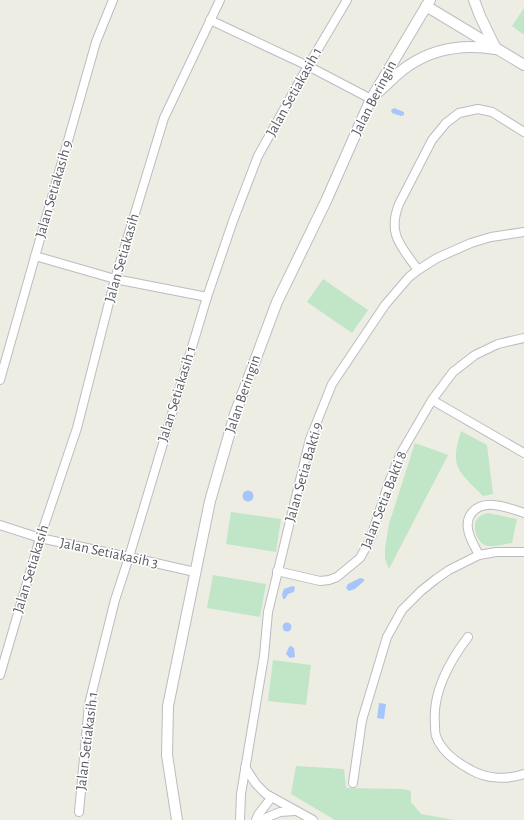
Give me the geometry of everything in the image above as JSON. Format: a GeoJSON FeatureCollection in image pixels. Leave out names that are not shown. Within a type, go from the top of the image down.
{"type":"FeatureCollection","features":[{"type":"Feature","properties":{"kind":"street","name":"Jalan Setiakasih 9"},"geometry":{"type":"LineString","coordinates":[[0,380],[96,42],[113,0]]}},
{"type":"Feature","properties":{"kind":"street","name":"Jalan Setiakasih"},"geometry":{"type":"LineString","coordinates":[[0,675],[40,538],[77,428],[115,279],[164,118],[220,0]]}},
{"type":"Feature","properties":{"kind":"street","name":"Jalan Setiakasih 1"},"geometry":{"type":"LineString","coordinates":[[79,812],[89,704],[115,600],[207,297],[233,221],[258,156],[347,0]]}},
{"type":"Feature","properties":{"kind":"street"},"geometry":{"type":"LineString","coordinates":[[474,0],[496,49]]}},
{"type":"Feature","properties":{"kind":"street"},"geometry":{"type":"LineString","coordinates":[[428,3],[496,49],[524,65]]}},
{"type":"Feature","properties":{"kind":"street","name":"Jalan Beringin"},"geometry":{"type":"LineString","coordinates":[[177,820],[167,755],[168,706],[210,501],[235,414],[277,302],[326,201],[371,99],[428,3]]}},
{"type":"Feature","properties":{"kind":"street"},"geometry":{"type":"LineString","coordinates":[[210,20],[308,66],[371,99],[408,66],[430,54],[452,48],[477,46],[496,49]]}},
{"type":"Feature","properties":{"kind":"street"},"geometry":{"type":"LineString","coordinates":[[418,270],[399,243],[395,234],[394,223],[395,214],[399,204],[432,140],[446,123],[455,116],[464,111],[478,109],[492,112],[524,132]]}},
{"type":"Feature","properties":{"kind":"street","name":"Jalan Setia Bakti 9"},"geometry":{"type":"LineString","coordinates":[[240,820],[241,794],[264,656],[268,612],[310,439],[332,384],[385,305],[400,287],[418,270],[451,251],[471,243],[491,237],[524,232]]}},
{"type":"Feature","properties":{"kind":"street"},"geometry":{"type":"LineString","coordinates":[[35,256],[115,279],[207,297]]}},
{"type":"Feature","properties":{"kind":"street","name":"Jalan Setia Bakti 8"},"geometry":{"type":"LineString","coordinates":[[277,571],[320,581],[329,580],[337,577],[360,558],[370,540],[400,453],[432,400],[453,372],[475,355],[498,344],[524,338]]}},
{"type":"Feature","properties":{"kind":"street"},"geometry":{"type":"LineString","coordinates":[[432,400],[524,453]]}},
{"type":"Feature","properties":{"kind":"street"},"geometry":{"type":"LineString","coordinates":[[479,555],[471,538],[468,526],[469,518],[474,510],[484,505],[500,506],[524,514]]}},
{"type":"Feature","properties":{"kind":"street","name":"Jalan Setiakasih 3"},"geometry":{"type":"LineString","coordinates":[[0,525],[40,538],[195,572]]}},
{"type":"Feature","properties":{"kind":"street"},"geometry":{"type":"LineString","coordinates":[[353,783],[362,720],[379,662],[391,630],[402,610],[421,591],[449,570],[479,555],[496,552],[524,552]]}},
{"type":"Feature","properties":{"kind":"street"},"geometry":{"type":"LineString","coordinates":[[468,637],[445,673],[438,692],[434,710],[436,737],[445,749],[459,763],[476,773],[490,777],[504,778],[524,774]]}},
{"type":"Feature","properties":{"kind":"street"},"geometry":{"type":"LineString","coordinates":[[245,767],[256,784],[271,798],[313,820]]}},
{"type":"Feature","properties":{"kind":"street"},"geometry":{"type":"LineString","coordinates":[[256,820],[271,798]]}},
{"type":"Feature","properties":{"kind":"street"},"geometry":{"type":"LineString","coordinates":[[261,820],[280,812],[298,811]]}},
{"type":"Feature","properties":{"kind":"green space"},"geometry":{"type":"Polygon","coordinates":[[[524,8],[524,35],[512,26],[524,8]]]}},
{"type":"Feature","properties":{"kind":"green space"},"geometry":{"type":"Polygon","coordinates":[[[323,279],[368,310],[352,333],[307,302],[323,279]]]}},
{"type":"Feature","properties":{"kind":"green space"},"geometry":{"type":"Polygon","coordinates":[[[461,431],[487,445],[493,494],[483,496],[458,468],[456,453],[461,431]]]}},
{"type":"Feature","properties":{"kind":"green space"},"geometry":{"type":"Polygon","coordinates":[[[415,443],[448,455],[389,569],[385,559],[385,548],[389,524],[415,443]]]}},
{"type":"Feature","properties":{"kind":"green space"},"geometry":{"type":"Polygon","coordinates":[[[231,512],[281,519],[276,552],[226,544],[231,512]]]}},
{"type":"Feature","properties":{"kind":"green space"},"geometry":{"type":"Polygon","coordinates":[[[488,513],[517,519],[512,543],[489,546],[480,541],[476,534],[475,523],[478,518],[488,513]]]}},
{"type":"Feature","properties":{"kind":"green space"},"geometry":{"type":"Polygon","coordinates":[[[213,575],[266,584],[260,617],[207,608],[213,575]]]}},
{"type":"Feature","properties":{"kind":"green space"},"geometry":{"type":"Polygon","coordinates":[[[273,660],[311,665],[306,705],[268,701],[273,660]]]}},
{"type":"Feature","properties":{"kind":"green space"},"geometry":{"type":"Polygon","coordinates":[[[296,766],[344,769],[346,788],[403,789],[411,791],[411,802],[421,814],[454,820],[335,820],[291,794],[296,766]]]}},
{"type":"Feature","properties":{"kind":"water"},"geometry":{"type":"Polygon","coordinates":[[[394,108],[404,112],[404,115],[401,116],[392,113],[391,110],[394,108]]]}},
{"type":"Feature","properties":{"kind":"water"},"geometry":{"type":"Polygon","coordinates":[[[246,491],[250,491],[252,492],[252,500],[246,501],[243,498],[243,494],[246,491]]]}},
{"type":"Feature","properties":{"kind":"water"},"geometry":{"type":"Polygon","coordinates":[[[360,578],[364,579],[364,581],[355,589],[349,591],[346,588],[348,584],[360,578]]]}},
{"type":"Feature","properties":{"kind":"water"},"geometry":{"type":"Polygon","coordinates":[[[292,586],[295,587],[294,592],[288,594],[285,599],[283,599],[282,594],[284,589],[292,586]]]}},
{"type":"Feature","properties":{"kind":"water"},"geometry":{"type":"Polygon","coordinates":[[[287,622],[292,627],[287,632],[282,627],[287,622]]]}},
{"type":"Feature","properties":{"kind":"water"},"geometry":{"type":"Polygon","coordinates":[[[291,646],[294,648],[295,657],[290,658],[286,654],[291,646]]]}},
{"type":"Feature","properties":{"kind":"water"},"geometry":{"type":"Polygon","coordinates":[[[379,703],[386,704],[384,719],[377,718],[379,703]]]}}]}
